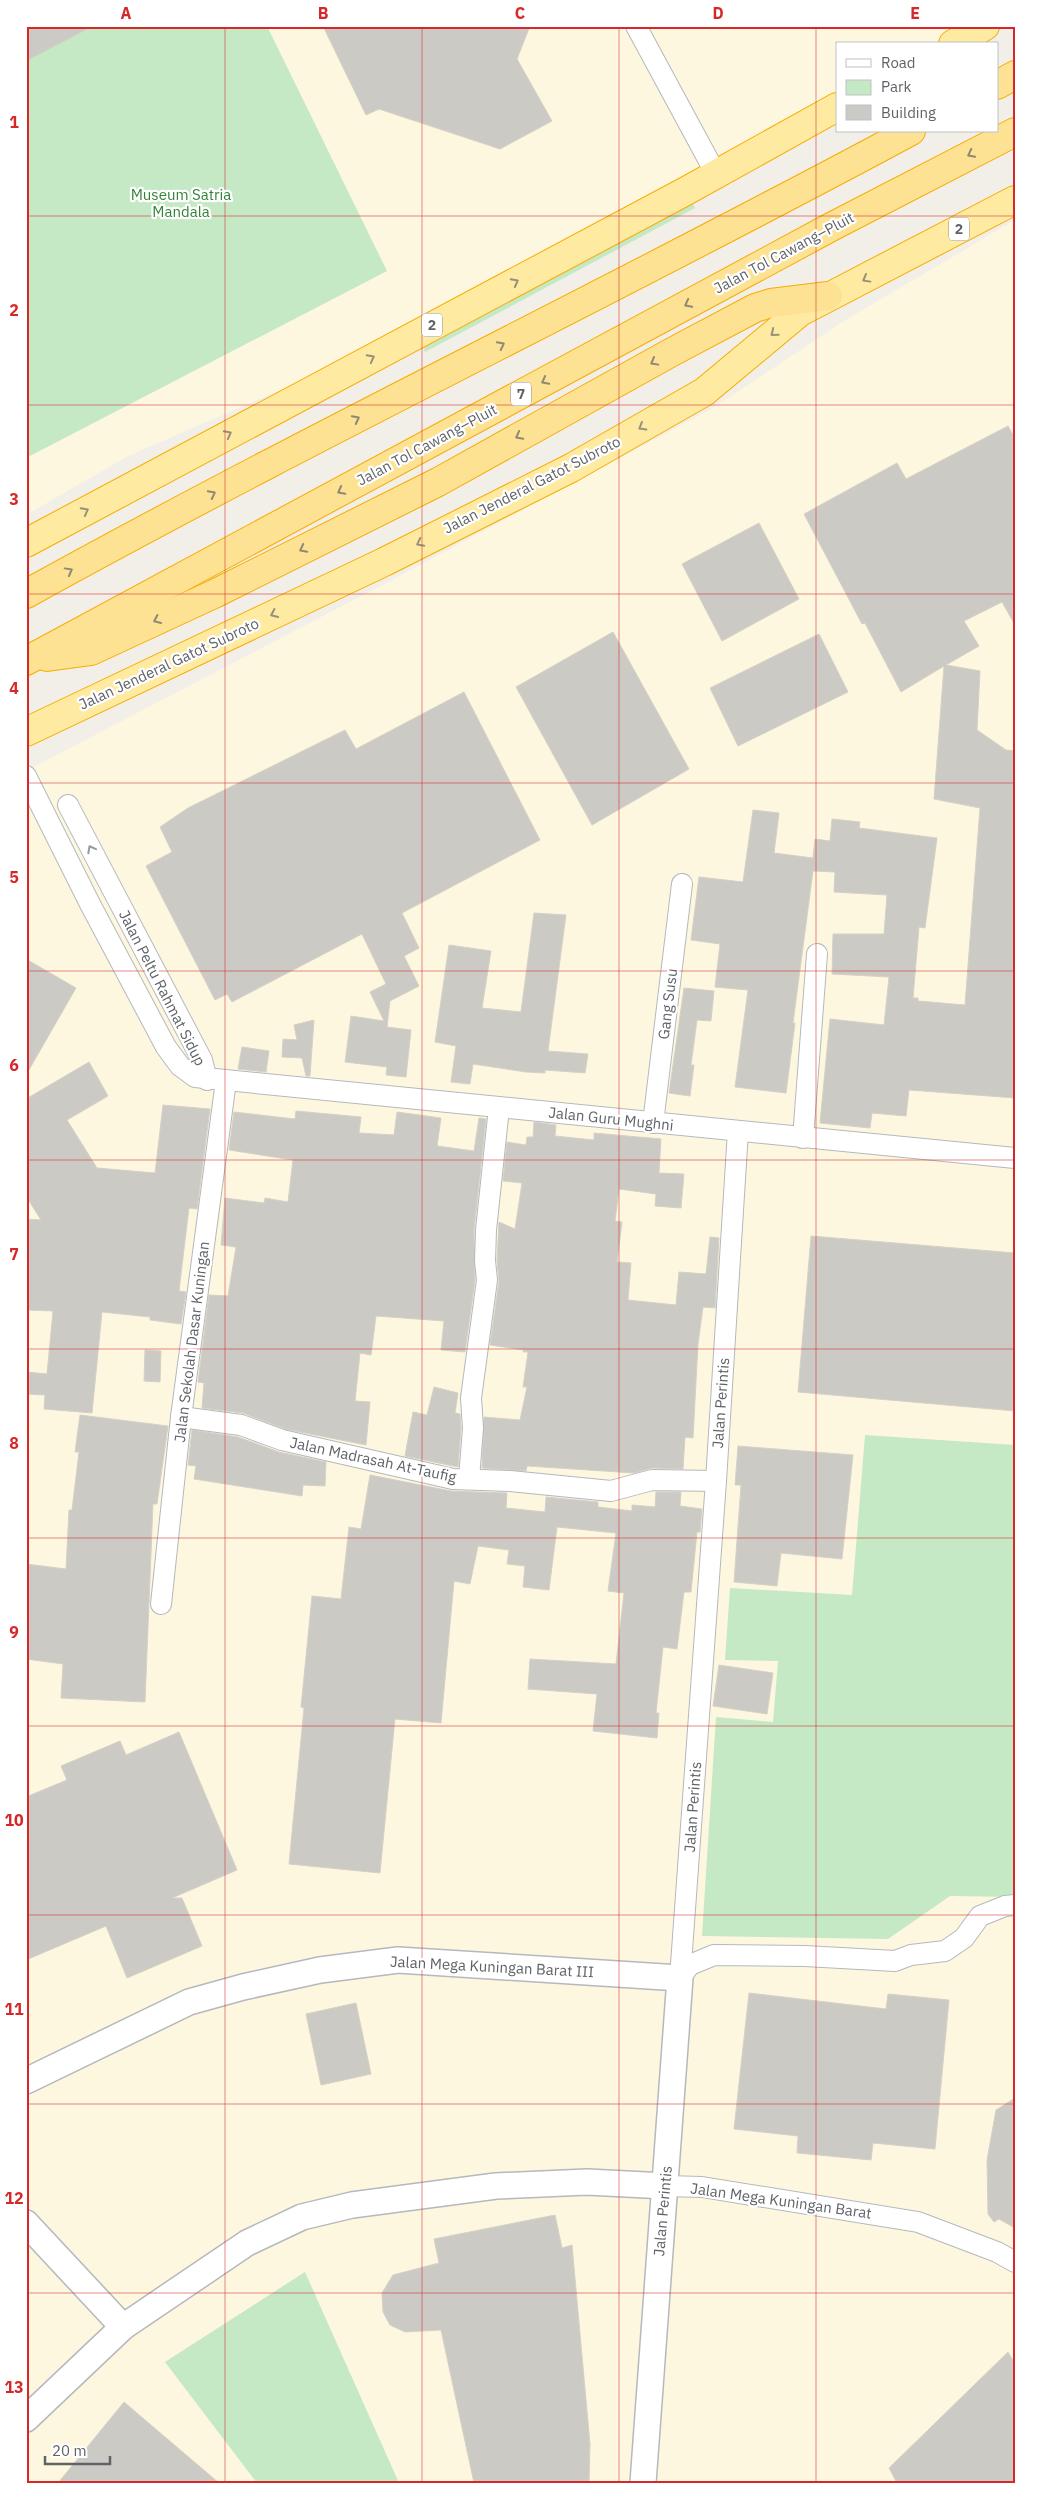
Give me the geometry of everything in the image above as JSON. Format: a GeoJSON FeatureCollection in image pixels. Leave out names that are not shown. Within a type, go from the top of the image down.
{"type":"FeatureCollection","features":[{"type":"Feature","properties":{"kind":"highway"},"geometry":{"type":"LineString","coordinates":[[957,42],[985,26]]}},
{"type":"Feature","properties":{"kind":"highway"},"geometry":{"type":"LineString","coordinates":[[998,84],[1015,75]]}},
{"type":"Feature","properties":{"kind":"highway","name":"2"},"geometry":{"type":"LineString","coordinates":[[26,543],[716,174],[836,108]]}},
{"type":"Feature","properties":{"kind":"highway"},"geometry":{"type":"LineString","coordinates":[[26,594],[154,523],[789,197],[909,132]]}},
{"type":"Feature","properties":{"kind":"highway","name":"Jalan Tol Cawang–Pluit"},"geometry":{"type":"LineString","coordinates":[[28,660],[833,226],[1015,132]]}},
{"type":"Feature","properties":{"kind":"highway","name":"Jalan Jenderal Gatot Subroto"},"geometry":{"type":"LineString","coordinates":[[26,732],[384,562],[571,468],[704,392],[800,312],[828,296],[854,286],[1015,200]]}},
{"type":"Feature","properties":{"kind":"highway"},"geometry":{"type":"LineString","coordinates":[[28,660],[91,651],[214,594],[438,482],[755,308],[771,303],[828,296]]}},
{"type":"Feature","properties":{"kind":"street"},"geometry":{"type":"LineString","coordinates":[[636,26],[716,174]]}},
{"type":"Feature","properties":{"kind":"street","name":"Jalan Peltu Rahmat Sidup"},"geometry":{"type":"LineString","coordinates":[[26,776],[90,904],[166,1047],[180,1066],[195,1077],[216,1080]]}},
{"type":"Feature","properties":{"kind":"street","name":"Jalan Peltu Rahmat Sidup"},"geometry":{"type":"LineString","coordinates":[[68,805],[202,1060],[216,1080]]}},
{"type":"Feature","properties":{"kind":"street","name":"Gang Susu"},"geometry":{"type":"LineString","coordinates":[[653,1123],[682,884]]}},
{"type":"Feature","properties":{"kind":"street","name":"Jalan Peltu Rahmat Sidup"},"geometry":{"type":"LineString","coordinates":[[90,904],[113,892]]}},
{"type":"Feature","properties":{"kind":"street"},"geometry":{"type":"LineString","coordinates":[[803,1138],[817,954]]}},
{"type":"Feature","properties":{"kind":"street","name":"Jalan Guru Mughni"},"geometry":{"type":"LineString","coordinates":[[216,1080],[1015,1158]]}},
{"type":"Feature","properties":{"kind":"street","name":"Jalan Sekolah Dasar Kuningan"},"geometry":{"type":"LineString","coordinates":[[161,1604],[216,1080]]}},
{"type":"Feature","properties":{"kind":"street"},"geometry":{"type":"LineString","coordinates":[[469,1479],[472,1428],[471,1398],[488,1280],[485,1261],[486,1230],[498,1118],[502,1108]]}},
{"type":"Feature","properties":{"kind":"street","name":"Jalan Perintis"},"geometry":{"type":"LineString","coordinates":[[643,2483],[716,1481],[738,1131]]}},
{"type":"Feature","properties":{"kind":"street","name":"Jalan Madrasah At-Taufig"},"geometry":{"type":"LineString","coordinates":[[181,1417],[226,1421],[282,1440],[453,1479],[611,1491],[652,1480],[716,1481]]}},
{"type":"Feature","properties":{"kind":"street"},"geometry":{"type":"LineString","coordinates":[[680,1978],[690,1965],[714,1955],[896,1960],[911,1955],[945,1951],[964,1938],[980,1916],[1005,1906],[1015,1905]]}},
{"type":"Feature","properties":{"kind":"street","name":"Jalan Mega Kuningan Barat III"},"geometry":{"type":"LineString","coordinates":[[26,2081],[190,2002],[274,1980],[369,1962],[398,1960],[680,1978]]}},
{"type":"Feature","properties":{"kind":"street","name":"Jalan Mega Kuningan Barat"},"geometry":{"type":"LineString","coordinates":[[26,2419],[123,2327],[247,2243],[302,2217],[352,2205],[496,2186],[587,2182],[702,2187],[918,2222],[997,2252],[1015,2262]]}},
{"type":"Feature","properties":{"kind":"street"},"geometry":{"type":"LineString","coordinates":[[26,2223],[123,2327]]}},
{"type":"Feature","properties":{"kind":"shaded area"},"geometry":{"type":"Polygon","coordinates":[[[26,26],[966,26],[939,42],[836,42],[836,103],[458,313],[128,456],[26,515],[26,26]]]}},
{"type":"Feature","properties":{"kind":"shaded area"},"geometry":{"type":"Polygon","coordinates":[[[1015,220],[1015,2483],[26,2483],[26,771],[392,580],[713,408],[844,321],[1015,220]]]}},
{"type":"Feature","properties":{"kind":"green space","name":"Museum Satria Mandala"},"geometry":{"type":"Polygon","coordinates":[[[26,26],[267,26],[387,271],[26,458],[26,26]]]}},
{"type":"Feature","properties":{"kind":"green space"},"geometry":{"type":"Polygon","coordinates":[[[686,191],[695,208],[425,352],[417,331],[686,191]]]}},
{"type":"Feature","properties":{"kind":"green space"},"geometry":{"type":"Polygon","coordinates":[[[865,1435],[1015,1445],[1015,1897],[950,1896],[888,1939],[702,1936],[716,1717],[773,1722],[778,1661],[725,1660],[730,1588],[852,1595],[865,1435]]]}},
{"type":"Feature","properties":{"kind":"green space"},"geometry":{"type":"Polygon","coordinates":[[[305,2272],[399,2483],[257,2483],[165,2362],[305,2272]]]}},
{"type":"Feature","properties":{"kind":"building"},"geometry":{"type":"Polygon","coordinates":[[[26,26],[93,26],[26,61],[26,26]]]}},
{"type":"Feature","properties":{"kind":"building"},"geometry":{"type":"Polygon","coordinates":[[[323,26],[530,26],[517,59],[552,121],[500,149],[379,109],[366,115],[323,26]]]}},
{"type":"Feature","properties":{"kind":"building"},"geometry":{"type":"Polygon","coordinates":[[[1008,426],[1015,438],[1015,625],[1002,602],[964,621],[979,646],[946,665],[980,671],[977,730],[1006,750],[1015,751],[1015,1098],[909,1090],[906,1116],[872,1113],[870,1128],[820,1123],[830,1019],[884,1025],[889,977],[832,974],[833,934],[884,934],[887,895],[834,892],[835,872],[813,871],[793,1023],[795,1023],[786,1093],[735,1087],[748,990],[715,987],[720,944],[691,940],[699,877],[743,882],[753,810],[779,813],[774,853],[813,858],[815,839],[830,841],[832,819],[860,822],[859,828],[937,838],[925,928],[919,927],[913,998],[918,998],[918,1001],[965,1005],[980,808],[934,799],[944,666],[901,692],[865,623],[862,624],[804,514],[897,463],[906,479],[1008,426]]]}},
{"type":"Feature","properties":{"kind":"building"},"geometry":{"type":"Polygon","coordinates":[[[759,523],[799,599],[722,641],[682,564],[759,523]]]}},
{"type":"Feature","properties":{"kind":"building"},"geometry":{"type":"Polygon","coordinates":[[[613,632],[689,769],[592,825],[516,687],[613,632]]]}},
{"type":"Feature","properties":{"kind":"building"},"geometry":{"type":"Polygon","coordinates":[[[819,634],[848,692],[738,746],[710,688],[819,634]]]}},
{"type":"Feature","properties":{"kind":"building"},"geometry":{"type":"Polygon","coordinates":[[[464,692],[540,840],[402,913],[419,948],[404,956],[419,986],[390,1001],[387,1027],[411,1030],[406,1077],[386,1075],[387,1067],[345,1062],[351,1016],[384,1021],[370,992],[386,984],[362,934],[232,1002],[227,994],[215,1000],[146,866],[172,852],[160,827],[188,808],[345,730],[356,749],[464,692]]]}},
{"type":"Feature","properties":{"kind":"building"},"geometry":{"type":"Polygon","coordinates":[[[534,913],[566,915],[548,1051],[588,1054],[585,1073],[545,1070],[545,1073],[526,1072],[473,1064],[470,1084],[451,1082],[456,1046],[435,1042],[449,945],[491,951],[482,1008],[521,1012],[534,913]]]}},
{"type":"Feature","properties":{"kind":"building"},"geometry":{"type":"Polygon","coordinates":[[[26,959],[76,988],[26,1075],[26,959]]]}},
{"type":"Feature","properties":{"kind":"building"},"geometry":{"type":"Polygon","coordinates":[[[684,988],[714,991],[711,1021],[697,1020],[691,1065],[694,1065],[690,1096],[669,1093],[684,988]]]}},
{"type":"Feature","properties":{"kind":"building"},"geometry":{"type":"Polygon","coordinates":[[[314,1020],[310,1076],[306,1076],[302,1058],[282,1057],[283,1039],[297,1040],[294,1025],[314,1020]]]}},
{"type":"Feature","properties":{"kind":"building"},"geometry":{"type":"Polygon","coordinates":[[[242,1047],[269,1051],[266,1072],[238,1069],[242,1047]]]}},
{"type":"Feature","properties":{"kind":"building"},"geometry":{"type":"Polygon","coordinates":[[[89,1062],[108,1096],[67,1120],[97,1168],[155,1173],[163,1105],[210,1109],[197,1209],[189,1208],[179,1291],[186,1292],[181,1324],[150,1320],[150,1317],[102,1312],[92,1413],[44,1409],[45,1395],[26,1394],[26,1372],[47,1374],[53,1311],[26,1310],[26,1219],[41,1220],[26,1196],[26,1099],[89,1062]]]}},
{"type":"Feature","properties":{"kind":"building"},"geometry":{"type":"Polygon","coordinates":[[[296,1111],[361,1117],[359,1133],[394,1135],[397,1112],[441,1118],[437,1146],[474,1151],[479,1118],[486,1119],[474,1230],[475,1280],[465,1352],[441,1350],[444,1321],[376,1316],[371,1355],[360,1353],[355,1401],[370,1402],[366,1445],[285,1429],[243,1413],[202,1408],[204,1383],[198,1382],[209,1295],[228,1296],[236,1247],[221,1245],[225,1198],[264,1203],[265,1198],[288,1202],[293,1160],[229,1150],[234,1112],[295,1119],[296,1111]]]}},
{"type":"Feature","properties":{"kind":"building"},"geometry":{"type":"Polygon","coordinates":[[[534,1122],[556,1125],[555,1136],[594,1140],[594,1133],[661,1139],[659,1173],[684,1174],[681,1208],[655,1206],[656,1194],[619,1189],[615,1221],[622,1222],[617,1262],[631,1263],[628,1300],[676,1305],[679,1272],[706,1274],[710,1237],[719,1238],[715,1308],[703,1307],[698,1344],[693,1438],[685,1437],[683,1469],[652,1468],[634,1473],[527,1466],[526,1471],[482,1468],[484,1417],[520,1420],[527,1387],[523,1387],[528,1352],[490,1345],[499,1281],[497,1261],[499,1222],[515,1229],[522,1183],[503,1181],[507,1142],[526,1145],[527,1137],[533,1137],[534,1122]]]}},
{"type":"Feature","properties":{"kind":"building"},"geometry":{"type":"Polygon","coordinates":[[[811,1236],[1015,1253],[1015,1411],[798,1392],[811,1236]]]}},
{"type":"Feature","properties":{"kind":"building"},"geometry":{"type":"Polygon","coordinates":[[[145,1350],[161,1351],[160,1382],[144,1381],[145,1350]]]}},
{"type":"Feature","properties":{"kind":"building"},"geometry":{"type":"Polygon","coordinates":[[[434,1387],[458,1393],[455,1413],[460,1414],[461,1428],[458,1467],[405,1456],[413,1412],[427,1415],[434,1387]]]}},
{"type":"Feature","properties":{"kind":"building"},"geometry":{"type":"Polygon","coordinates":[[[80,1415],[168,1426],[157,1504],[153,1504],[145,1702],[61,1698],[63,1664],[26,1659],[26,1564],[66,1569],[69,1510],[72,1510],[79,1452],[75,1452],[80,1415]]]}},
{"type":"Feature","properties":{"kind":"building"},"geometry":{"type":"Polygon","coordinates":[[[192,1430],[238,1437],[279,1452],[326,1462],[325,1486],[303,1485],[302,1496],[194,1479],[196,1466],[188,1465],[192,1430]]]}},
{"type":"Feature","properties":{"kind":"building"},"geometry":{"type":"Polygon","coordinates":[[[738,1446],[853,1455],[842,1559],[781,1553],[777,1586],[734,1582],[741,1485],[735,1485],[738,1446]]]}},
{"type":"Feature","properties":{"kind":"building"},"geometry":{"type":"Polygon","coordinates":[[[370,1475],[451,1491],[507,1493],[506,1508],[545,1512],[546,1497],[598,1502],[598,1507],[632,1511],[632,1505],[655,1507],[656,1492],[681,1492],[680,1506],[702,1509],[700,1532],[697,1532],[691,1592],[684,1592],[677,1649],[663,1647],[656,1713],[659,1713],[657,1738],[593,1731],[597,1694],[528,1689],[530,1659],[616,1664],[624,1593],[608,1591],[616,1533],[557,1527],[549,1590],[523,1587],[525,1566],[507,1564],[509,1550],[478,1546],[470,1584],[454,1581],[441,1723],[395,1719],[380,1873],[289,1864],[304,1708],[301,1707],[312,1596],[341,1599],[349,1527],[361,1529],[370,1475]]]}},
{"type":"Feature","properties":{"kind":"building"},"geometry":{"type":"Polygon","coordinates":[[[719,1665],[773,1673],[767,1714],[713,1706],[719,1665]]]}},
{"type":"Feature","properties":{"kind":"building"},"geometry":{"type":"Polygon","coordinates":[[[179,1732],[237,1870],[172,1898],[182,1898],[202,1946],[127,1978],[106,1926],[26,1960],[26,1797],[67,1780],[61,1766],[120,1741],[126,1755],[179,1732]]]}},
{"type":"Feature","properties":{"kind":"building"},"geometry":{"type":"Polygon","coordinates":[[[749,1993],[886,2009],[888,1994],[949,2000],[935,2149],[873,2143],[871,2160],[797,2153],[798,2136],[734,2129],[749,1993]]]}},
{"type":"Feature","properties":{"kind":"building"},"geometry":{"type":"Polygon","coordinates":[[[356,2003],[371,2074],[321,2085],[306,2014],[356,2003]]]}},
{"type":"Feature","properties":{"kind":"building"},"geometry":{"type":"Polygon","coordinates":[[[1015,2098],[1015,2228],[999,2219],[994,2222],[988,2214],[987,2160],[996,2110],[1015,2098]]]}},
{"type":"Feature","properties":{"kind":"building"},"geometry":{"type":"Polygon","coordinates":[[[555,2215],[562,2248],[572,2245],[590,2444],[589,2483],[474,2483],[441,2330],[405,2332],[390,2325],[383,2312],[382,2293],[393,2275],[439,2263],[434,2239],[555,2215]]]}},
{"type":"Feature","properties":{"kind":"building"},"geometry":{"type":"Polygon","coordinates":[[[1008,2352],[1015,2364],[1015,2483],[897,2483],[889,2468],[1008,2352]]]}},
{"type":"Feature","properties":{"kind":"building"},"geometry":{"type":"Polygon","coordinates":[[[124,2402],[219,2483],[58,2483],[124,2402]]]}}]}
